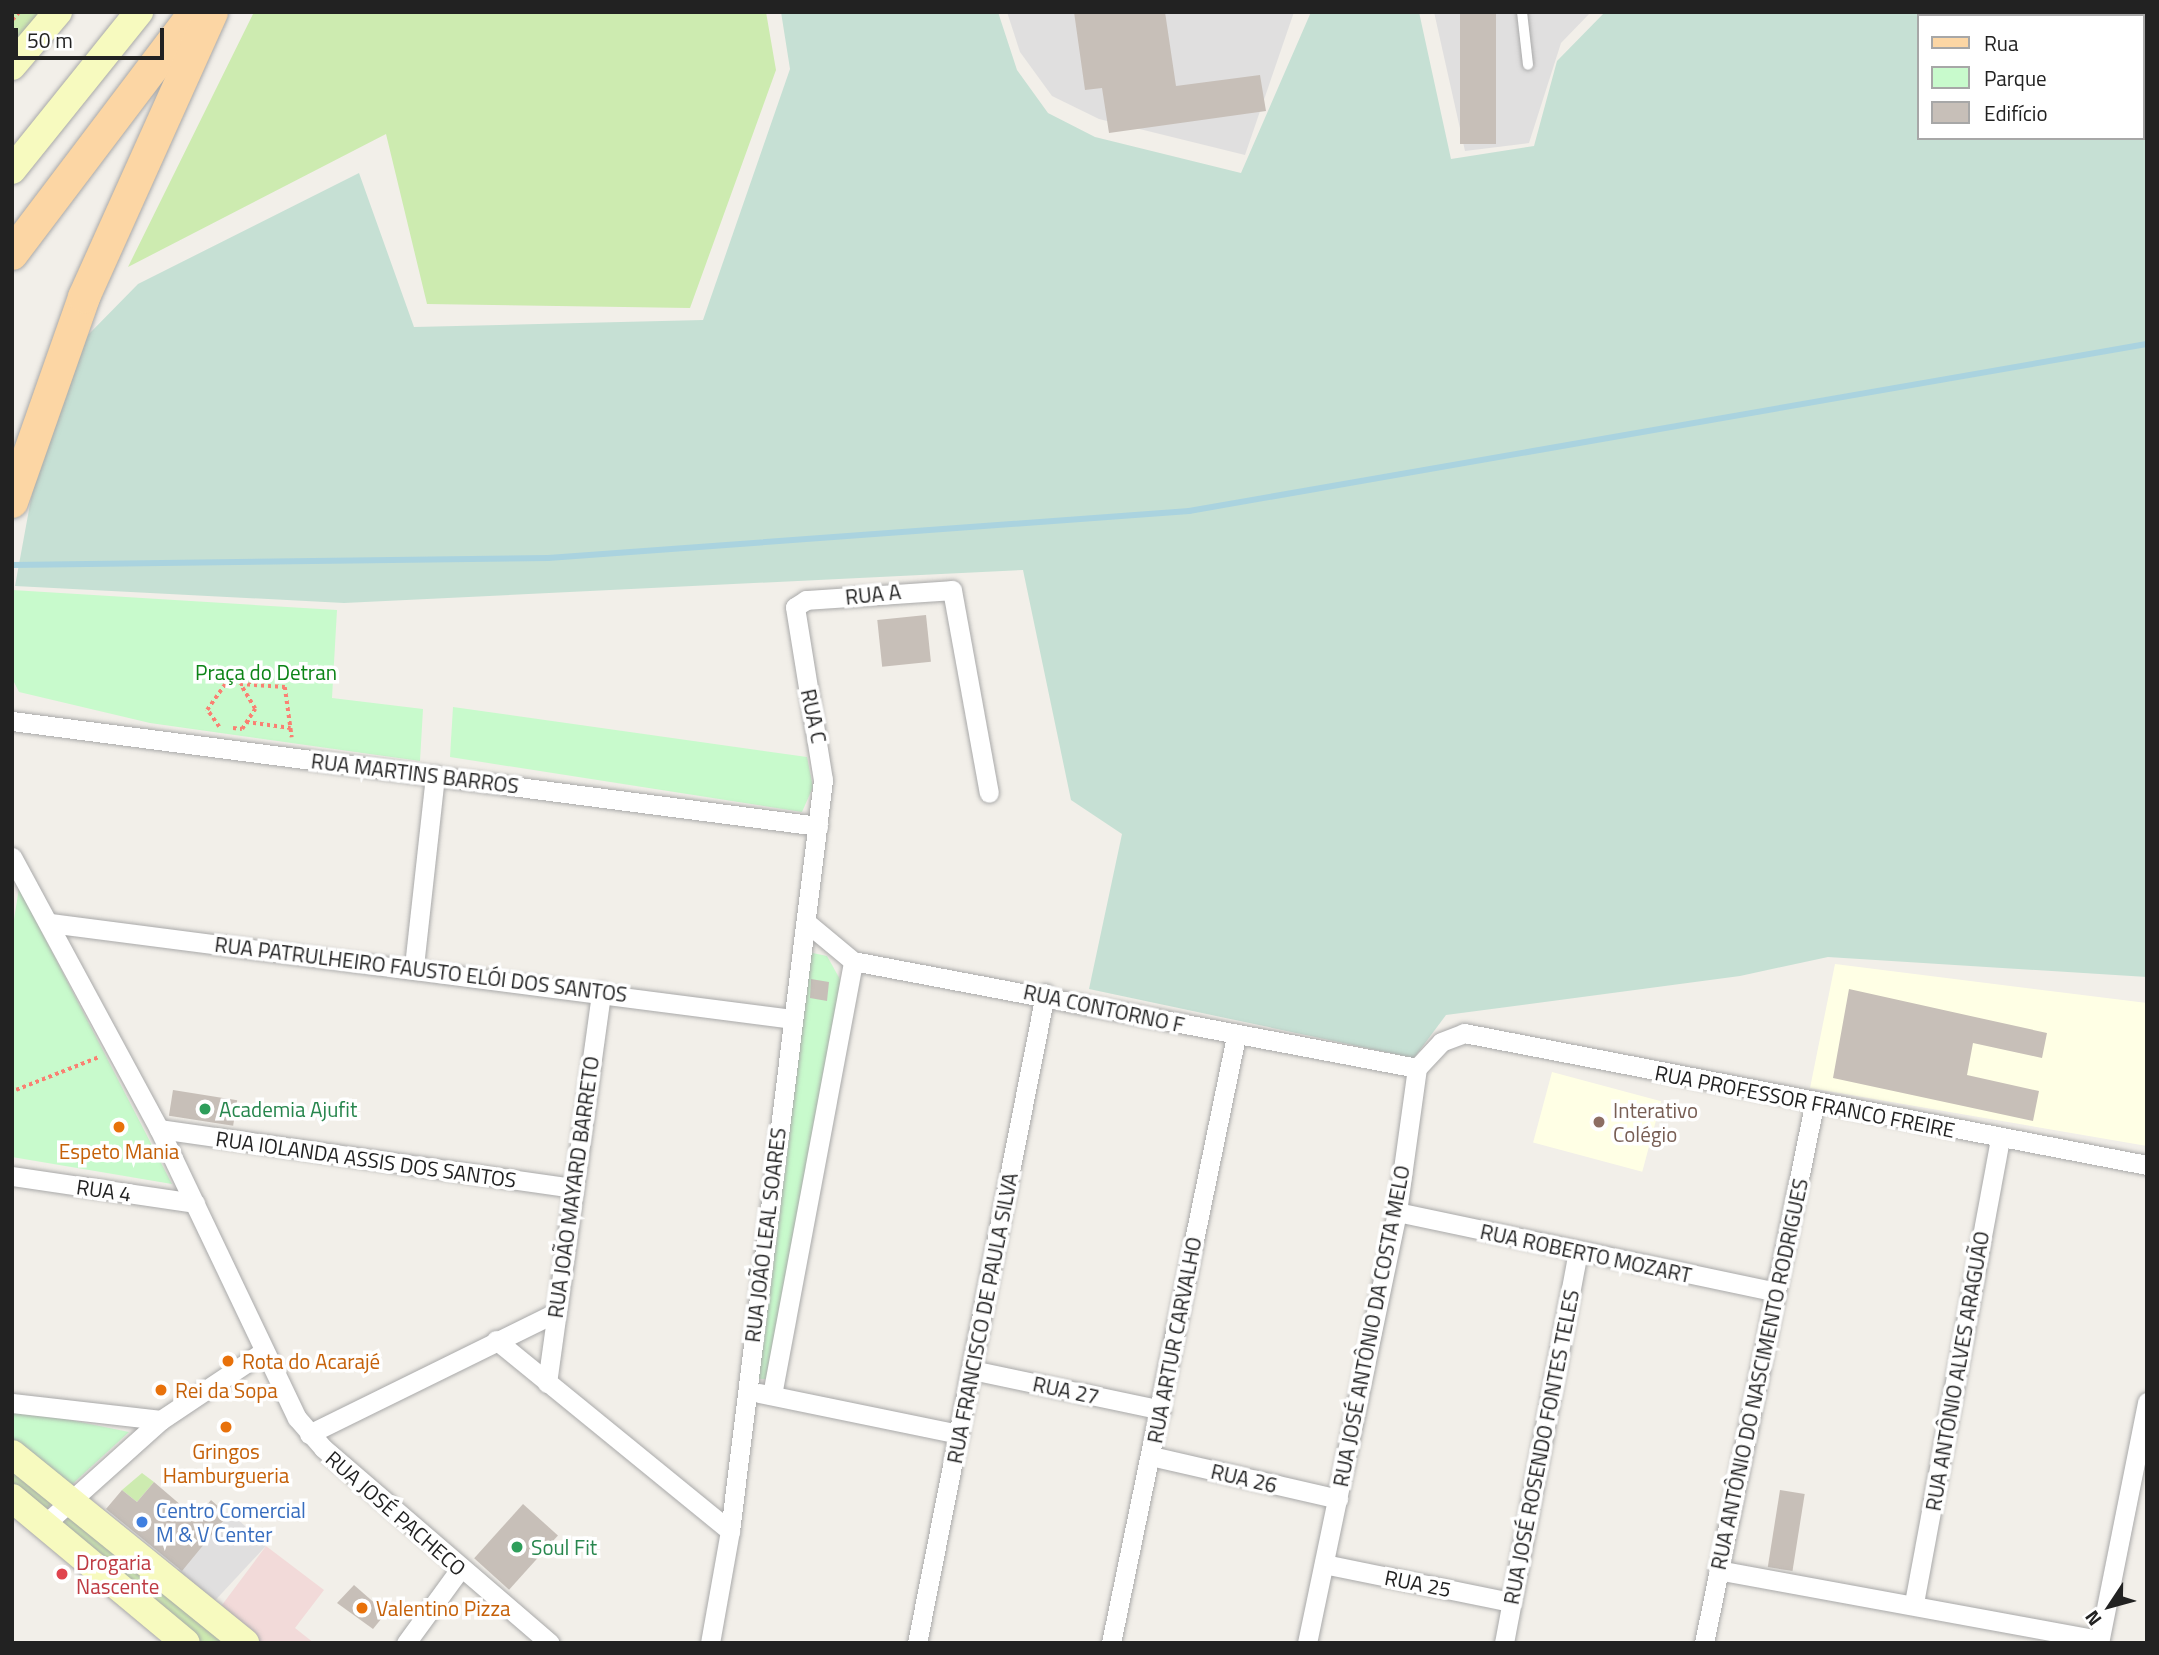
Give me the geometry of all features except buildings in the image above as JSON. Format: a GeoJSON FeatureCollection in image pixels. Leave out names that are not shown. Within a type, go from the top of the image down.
{"type":"FeatureCollection","features":[{"type":"Feature","properties":{"kind":"main road"},"geometry":{"type":"LineString","coordinates":[[12,254],[195,12]]}},
{"type":"Feature","properties":{"kind":"main road"},"geometry":{"type":"LineString","coordinates":[[12,502],[84,297],[212,12]]}},
{"type":"Feature","properties":{"kind":"street"},"geometry":{"type":"LineString","coordinates":[[12,66],[58,12]]}},
{"type":"Feature","properties":{"kind":"street"},"geometry":{"type":"LineString","coordinates":[[12,170],[139,12]]}},
{"type":"Feature","properties":{"kind":"street","name":"RUA A"},"geometry":{"type":"LineString","coordinates":[[795,607],[806,600],[952,590],[989,793]]}},
{"type":"Feature","properties":{"kind":"street","name":"RUA C"},"geometry":{"type":"LineString","coordinates":[[795,607],[821,755],[818,827]]}},
{"type":"Feature","properties":{"kind":"street","name":"RUA MARTINS BARROS"},"geometry":{"type":"LineString","coordinates":[[12,721],[818,827]]}},
{"type":"Feature","properties":{"kind":"street"},"geometry":{"type":"LineString","coordinates":[[414,966],[435,775]]}},
{"type":"Feature","properties":{"kind":"street","name":"RUA JOÃO LEAL SOARES"},"geometry":{"type":"LineString","coordinates":[[710,1643],[730,1531],[818,827]]}},
{"type":"Feature","properties":{"kind":"street","name":"RUA JOSÉ PACHECO"},"geometry":{"type":"LineString","coordinates":[[12,857],[159,1129],[264,1351],[309,1434],[460,1569],[550,1643]]}},
{"type":"Feature","properties":{"kind":"street","name":"RUA CONTORNO F"},"geometry":{"type":"LineString","coordinates":[[806,922],[853,961],[1045,994],[1236,1036],[1416,1068]]}},
{"type":"Feature","properties":{"kind":"street","name":"RUA PATRULHEIRO FAUSTO ELÓI DOS SANTOS"},"geometry":{"type":"LineString","coordinates":[[50,923],[414,966],[792,1019]]}},
{"type":"Feature","properties":{"kind":"street","name":"RUA JOÃO LEAL SOARES"},"geometry":{"type":"LineString","coordinates":[[772,1395],[853,961]]}},
{"type":"Feature","properties":{"kind":"street","name":"RUA JOÃO MAYARD BARRETO"},"geometry":{"type":"LineString","coordinates":[[547,1383],[601,992]]}},
{"type":"Feature","properties":{"kind":"street","name":"RUA FRANCISCO DE PAULA SILVA"},"geometry":{"type":"LineString","coordinates":[[918,1643],[1045,994]]}},
{"type":"Feature","properties":{"kind":"street","name":"RUA PROFESSOR FRANCO FREIRE"},"geometry":{"type":"LineString","coordinates":[[1416,1068],[1441,1042],[1464,1033],[1814,1105],[2147,1165]]}},
{"type":"Feature","properties":{"kind":"street","name":"RUA ARTUR CARVALHO"},"geometry":{"type":"LineString","coordinates":[[1111,1643],[1236,1036]]}},
{"type":"Feature","properties":{"kind":"street","name":"RUA JOSÉ ANTÔNIO DA COSTA MELO"},"geometry":{"type":"LineString","coordinates":[[1307,1643],[1397,1212],[1416,1068]]}},
{"type":"Feature","properties":{"kind":"street","name":"RUA ANTÔNIO DO NASCIMENTO RODRIGUES"},"geometry":{"type":"LineString","coordinates":[[1704,1643],[1814,1105]]}},
{"type":"Feature","properties":{"kind":"street","name":"RUA IOLANDA ASSIS DOS SANTOS"},"geometry":{"type":"LineString","coordinates":[[159,1129],[572,1188]]}},
{"type":"Feature","properties":{"kind":"street","name":"RUA ANTÔNIO ALVES ARAGUÃO"},"geometry":{"type":"LineString","coordinates":[[1914,1603],[2000,1139]]}},
{"type":"Feature","properties":{"kind":"street","name":"RUA 4"},"geometry":{"type":"LineString","coordinates":[[12,1176],[195,1203]]}},
{"type":"Feature","properties":{"kind":"street","name":"RUA ROBERTO MOZART"},"geometry":{"type":"LineString","coordinates":[[1397,1212],[1775,1292]]}},
{"type":"Feature","properties":{"kind":"street","name":"RUA JOSÉ ROSENDO FONTES TELES"},"geometry":{"type":"LineString","coordinates":[[1504,1643],[1577,1252]]}},
{"type":"Feature","properties":{"kind":"street"},"geometry":{"type":"LineString","coordinates":[[309,1434],[555,1313]]}},
{"type":"Feature","properties":{"kind":"street"},"geometry":{"type":"LineString","coordinates":[[496,1340],[730,1531]]}},
{"type":"Feature","properties":{"kind":"street"},"geometry":{"type":"LineString","coordinates":[[45,1524],[69,1496],[161,1420],[264,1351]]}},
{"type":"Feature","properties":{"kind":"street","name":"RUA 27"},"geometry":{"type":"LineString","coordinates":[[972,1370],[1161,1410]]}},
{"type":"Feature","properties":{"kind":"street"},"geometry":{"type":"LineString","coordinates":[[747,1392],[959,1434]]}},
{"type":"Feature","properties":{"kind":"street"},"geometry":{"type":"LineString","coordinates":[[1718,1570],[1914,1603],[2099,1641],[2147,1402]]}},
{"type":"Feature","properties":{"kind":"street"},"geometry":{"type":"LineString","coordinates":[[12,1403],[161,1420]]}},
{"type":"Feature","properties":{"kind":"street"},"geometry":{"type":"LineString","coordinates":[[12,1454],[69,1496],[245,1643]]}},
{"type":"Feature","properties":{"kind":"street","name":"RUA 26"},"geometry":{"type":"LineString","coordinates":[[1151,1456],[1338,1499]]}},
{"type":"Feature","properties":{"kind":"street"},"geometry":{"type":"LineString","coordinates":[[12,1497],[186,1643]]}},
{"type":"Feature","properties":{"kind":"street","name":"RUA 25"},"geometry":{"type":"LineString","coordinates":[[1324,1564],[1511,1602]]}},
{"type":"Feature","properties":{"kind":"street"},"geometry":{"type":"LineString","coordinates":[[406,1643],[460,1569]]}},
{"type":"Feature","properties":{"kind":"lane"},"geometry":{"type":"LineString","coordinates":[[1522,12],[1528,65]]}},
{"type":"Feature","properties":{"kind":"path"},"geometry":{"type":"LineString","coordinates":[[12,20],[19,12]]}},
{"type":"Feature","properties":{"kind":"path"},"geometry":{"type":"LineString","coordinates":[[240,684],[255,709],[242,729],[218,727],[207,710],[226,683],[285,687],[295,757]]}},
{"type":"Feature","properties":{"kind":"path"},"geometry":{"type":"LineString","coordinates":[[246,722],[291,728]]}},
{"type":"Feature","properties":{"kind":"path"},"geometry":{"type":"LineString","coordinates":[[12,1131],[14,1089],[117,1050]]}},
{"type":"Feature","properties":{"kind":"shaded area"},"geometry":{"type":"Polygon","coordinates":[[[781,12],[998,12],[1017,70],[1048,113],[1095,137],[1241,173],[1311,12],[1419,12],[1451,159],[1534,146],[1557,61],[1605,12],[2147,12],[2147,977],[1828,957],[1740,976],[1446,1015],[1414,1058],[1089,989],[1122,834],[1071,800],[1023,570],[344,603],[15,586],[37,466],[87,336],[138,284],[359,173],[414,327],[703,320],[790,69],[781,12]]]}},
{"type":"Feature","properties":{"kind":"shaded area"},"geometry":{"type":"Polygon","coordinates":[[[1007,12],[1294,12],[1245,155],[1099,119],[1052,96],[1020,52],[1007,12]]]}},
{"type":"Feature","properties":{"kind":"shaded area"},"geometry":{"type":"Polygon","coordinates":[[[1434,12],[1591,12],[1561,43],[1529,143],[1465,151],[1434,12]]]}},
{"type":"Feature","properties":{"kind":"shaded area"},"geometry":{"type":"Polygon","coordinates":[[[1835,964],[2147,1003],[2147,1146],[1810,1088],[1835,964]]]}},
{"type":"Feature","properties":{"kind":"shaded area","name":"Interativo Colégio"},"geometry":{"type":"Polygon","coordinates":[[[1552,1072],[1661,1101],[1642,1172],[1533,1143],[1552,1072]]]}},
{"type":"Feature","properties":{"kind":"shaded area"},"geometry":{"type":"Polygon","coordinates":[[[231,1513],[266,1546],[210,1606],[175,1573],[231,1513]]]}},
{"type":"Feature","properties":{"kind":"shaded area"},"geometry":{"type":"Polygon","coordinates":[[[266,1546],[324,1590],[295,1628],[314,1643],[258,1643],[219,1609],[266,1546]]]}},
{"type":"Feature","properties":{"kind":"green space"},"geometry":{"type":"Polygon","coordinates":[[[12,12],[52,12],[12,58],[12,12]]]}},
{"type":"Feature","properties":{"kind":"green space"},"geometry":{"type":"Polygon","coordinates":[[[254,12],[766,12],[776,70],[690,308],[427,304],[386,134],[128,267],[254,12]]]}},
{"type":"Feature","properties":{"kind":"green space","name":"Praça do Detran"},"geometry":{"type":"Polygon","coordinates":[[[12,590],[337,610],[332,698],[423,709],[420,761],[150,723],[19,692],[12,678],[12,590]]]}},
{"type":"Feature","properties":{"kind":"green space"},"geometry":{"type":"Polygon","coordinates":[[[453,707],[807,757],[813,787],[802,812],[450,757],[453,707]]]}},
{"type":"Feature","properties":{"kind":"green space"},"geometry":{"type":"Polygon","coordinates":[[[19,888],[172,1184],[12,1157],[12,932],[19,888]]]}},
{"type":"Feature","properties":{"kind":"green space"},"geometry":{"type":"Polygon","coordinates":[[[808,952],[827,956],[841,981],[767,1379],[752,1379],[808,952]]]}},
{"type":"Feature","properties":{"kind":"green space"},"geometry":{"type":"Polygon","coordinates":[[[12,1412],[51,1416],[129,1432],[67,1489],[12,1446],[12,1412]]]}},
{"type":"Feature","properties":{"kind":"green space"},"geometry":{"type":"Polygon","coordinates":[[[12,1468],[54,1500],[40,1519],[12,1496],[12,1468]]]}},
{"type":"Feature","properties":{"kind":"green space"},"geometry":{"type":"Polygon","coordinates":[[[142,1473],[154,1482],[137,1502],[122,1490],[142,1473]]]}},
{"type":"Feature","properties":{"kind":"green space"},"geometry":{"type":"Polygon","coordinates":[[[71,1510],[231,1643],[190,1643],[55,1531],[71,1510]]]}},
{"type":"Feature","properties":{"kind":"waterway"},"geometry":{"type":"LineString","coordinates":[[12,565],[548,558],[1189,511],[2147,344]]}},
{"type":"Feature","properties":{"kind":"place","name":"Academia Ajufit"},"geometry":{"type":"Point","coordinates":[205,1109]}},
{"type":"Feature","properties":{"kind":"place","name":"Interativo Colégio"},"geometry":{"type":"Point","coordinates":[1599,1122]}},
{"type":"Feature","properties":{"kind":"place","name":"Espeto Mania"},"geometry":{"type":"Point","coordinates":[119,1127]}},
{"type":"Feature","properties":{"kind":"place","name":"Rota do Acarajé"},"geometry":{"type":"Point","coordinates":[228,1361]}},
{"type":"Feature","properties":{"kind":"place","name":"Rei da Sopa"},"geometry":{"type":"Point","coordinates":[161,1390]}},
{"type":"Feature","properties":{"kind":"place","name":"Gringos Hamburgueria"},"geometry":{"type":"Point","coordinates":[226,1427]}},
{"type":"Feature","properties":{"kind":"place","name":"Centro Comercial M & V Center"},"geometry":{"type":"Point","coordinates":[142,1522]}},
{"type":"Feature","properties":{"kind":"place","name":"Soul Fit"},"geometry":{"type":"Point","coordinates":[517,1547]}},
{"type":"Feature","properties":{"kind":"place","name":"Drogaria Nascente"},"geometry":{"type":"Point","coordinates":[62,1574]}},
{"type":"Feature","properties":{"kind":"place","name":"Valentino Pizza"},"geometry":{"type":"Point","coordinates":[362,1608]}}]}
